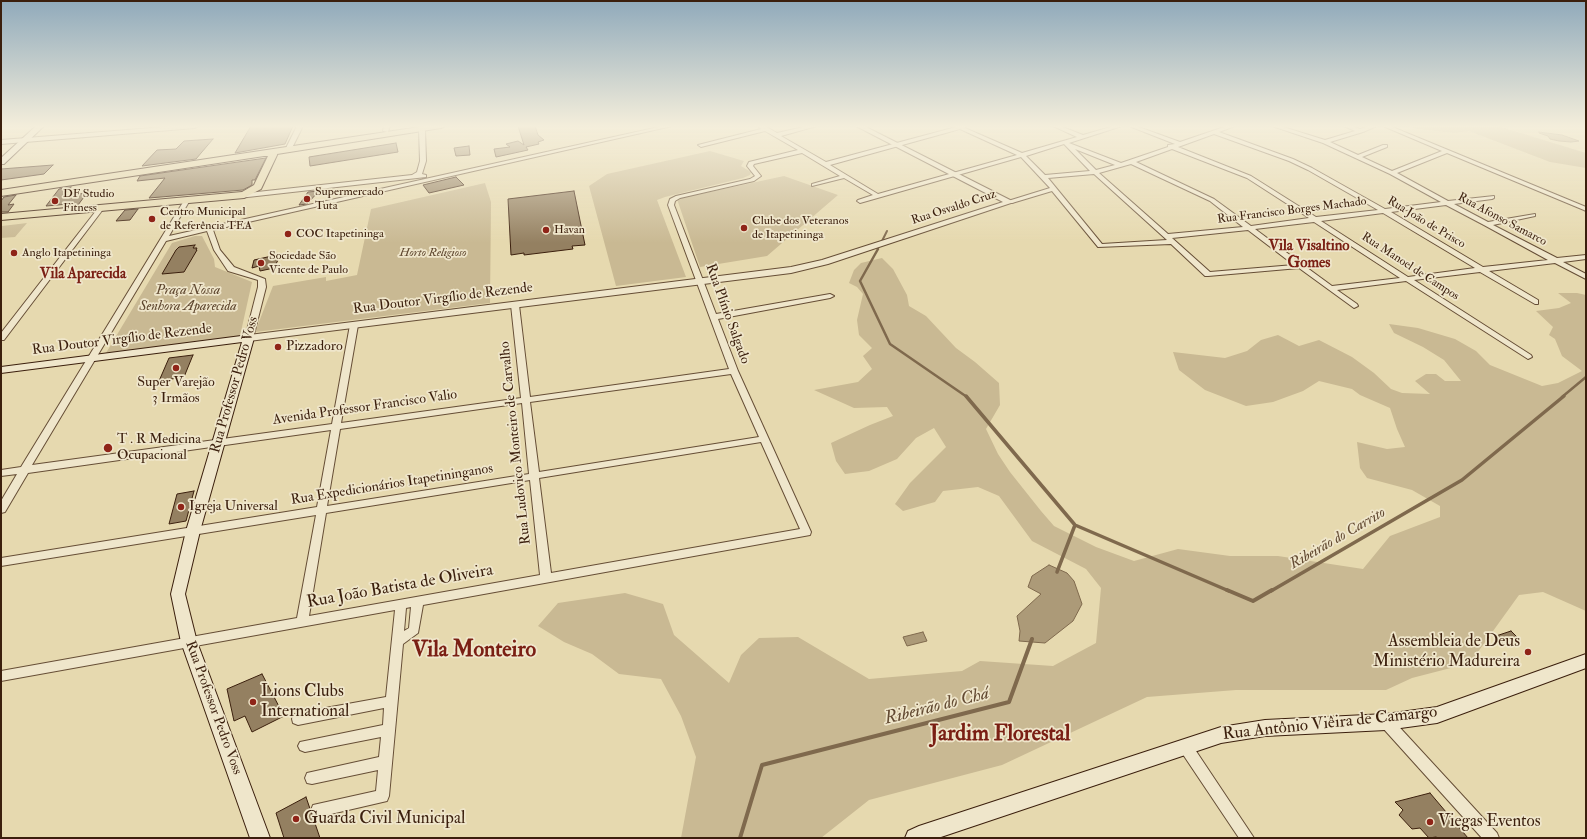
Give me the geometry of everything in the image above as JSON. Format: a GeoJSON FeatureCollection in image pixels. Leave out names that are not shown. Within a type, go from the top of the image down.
{"type":"FeatureCollection","features":[{"type":"Feature","properties":{"kind":"main road"},"geometry":{"type":"LineString","coordinates":[[1,193],[190,165]]}},
{"type":"Feature","properties":{"kind":"main road"},"geometry":{"type":"LineString","coordinates":[[1,217],[239,196],[258,187],[267,165]]}},
{"type":"Feature","properties":{"kind":"main road","name":"Rua Doutor Virgílio de Rezende"},"geometry":{"type":"LineString","coordinates":[[1,370],[249,338]]}},
{"type":"Feature","properties":{"kind":"main road","name":"Rua Professor Pedro Voss"},"geometry":{"type":"LineString","coordinates":[[249,338],[193,531],[178,594],[189,642],[260,838]]}},
{"type":"Feature","properties":{"kind":"main road","name":"Rua Antônio Viêira de Camargo"},"geometry":{"type":"LineString","coordinates":[[915,838],[919,835],[1221,735],[1265,728],[1386,722],[1437,715],[1586,661]]}},
{"type":"Feature","properties":{"kind":"street"},"geometry":{"type":"LineString","coordinates":[[164,239],[416,179],[420,173],[422,165]]}},
{"type":"Feature","properties":{"kind":"street"},"geometry":{"type":"LineString","coordinates":[[239,196],[416,179],[451,174],[491,165]]}},
{"type":"Feature","properties":{"kind":"street","name":"Rua Plínio Salgado"},"geometry":{"type":"LineString","coordinates":[[750,165],[758,176],[752,180],[678,196],[672,200],[671,205],[734,371],[806,532]]}},
{"type":"Feature","properties":{"kind":"street"},"geometry":{"type":"LineString","coordinates":[[828,165],[878,196]]}},
{"type":"Feature","properties":{"kind":"street"},"geometry":{"type":"LineString","coordinates":[[934,165],[1010,202]]}},
{"type":"Feature","properties":{"kind":"street"},"geometry":{"type":"LineString","coordinates":[[860,201],[986,165]]}},
{"type":"Feature","properties":{"kind":"street"},"geometry":{"type":"LineString","coordinates":[[1032,165],[1044,177],[1052,189]]}},
{"type":"Feature","properties":{"kind":"street"},"geometry":{"type":"LineString","coordinates":[[1088,165],[1208,274],[1302,266]]}},
{"type":"Feature","properties":{"kind":"street"},"geometry":{"type":"LineString","coordinates":[[1044,177],[1095,172],[1120,165]]}},
{"type":"Feature","properties":{"kind":"street"},"geometry":{"type":"LineString","coordinates":[[1139,165],[1202,193],[1332,288],[1354,306]]}},
{"type":"Feature","properties":{"kind":"street","name":"Rua Manoel de Campos"},"geometry":{"type":"LineString","coordinates":[[1219,165],[1249,177],[1528,357]]}},
{"type":"Feature","properties":{"kind":"street","name":"Rua João de Prisco"},"geometry":{"type":"LineString","coordinates":[[1300,165],[1383,210],[1485,270],[1535,302]]}},
{"type":"Feature","properties":{"kind":"street","name":"Rua Afonso Samarco"},"geometry":{"type":"LineString","coordinates":[[1375,165],[1586,277]]}},
{"type":"Feature","properties":{"kind":"street"},"geometry":{"type":"LineString","coordinates":[[1392,173],[1412,165]]}},
{"type":"Feature","properties":{"kind":"street"},"geometry":{"type":"LineString","coordinates":[[1478,165],[1586,209]]}},
{"type":"Feature","properties":{"kind":"street"},"geometry":{"type":"LineString","coordinates":[[814,185],[845,176]]}},
{"type":"Feature","properties":{"kind":"street"},"geometry":{"type":"LineString","coordinates":[[258,187],[275,192]]}},
{"type":"Feature","properties":{"kind":"street","name":"Rua Francisco Borges Machado"},"geometry":{"type":"LineString","coordinates":[[1052,189],[1100,246],[1170,239],[1383,210],[1492,197]]}},
{"type":"Feature","properties":{"kind":"street","name":"Rua Osvaldo Cruz"},"geometry":{"type":"LineString","coordinates":[[886,244],[1052,189]]}},
{"type":"Feature","properties":{"kind":"street"},"geometry":{"type":"LineString","coordinates":[[1,509],[187,200]]}},
{"type":"Feature","properties":{"kind":"street"},"geometry":{"type":"LineString","coordinates":[[1,338],[101,208]]}},
{"type":"Feature","properties":{"kind":"street"},"geometry":{"type":"LineString","coordinates":[[1486,224],[1533,215]]}},
{"type":"Feature","properties":{"kind":"street","name":"Rua Professor Pedro Voss"},"geometry":{"type":"LineString","coordinates":[[209,229],[217,250],[231,269],[260,279],[262,287],[249,338]]}},
{"type":"Feature","properties":{"kind":"street","name":"Rua Doutor Virgílio de Rezende"},"geometry":{"type":"LineString","coordinates":[[249,338],[791,270],[825,262],[886,244]]}},
{"type":"Feature","properties":{"kind":"street"},"geometry":{"type":"LineString","coordinates":[[1332,288],[1408,280],[1586,257]]}},
{"type":"Feature","properties":{"kind":"street"},"geometry":{"type":"LineString","coordinates":[[714,317],[830,296]]}},
{"type":"Feature","properties":{"kind":"street","name":"Rua Ludovico Monteiro de Carvalho"},"geometry":{"type":"LineString","coordinates":[[515,305],[546,578]]}},
{"type":"Feature","properties":{"kind":"street"},"geometry":{"type":"LineString","coordinates":[[302,622],[354,325]]}},
{"type":"Feature","properties":{"kind":"street","name":"Avenida Professor Francisco Valio"},"geometry":{"type":"LineString","coordinates":[[1,473],[734,371]]}},
{"type":"Feature","properties":{"kind":"street","name":"Rua Expedicionários Itapetininganos"},"geometry":{"type":"LineString","coordinates":[[1,562],[764,439]]}},
{"type":"Feature","properties":{"kind":"street","name":"Rua João Batista de Oliveira"},"geometry":{"type":"LineString","coordinates":[[1,676],[806,532]]}},
{"type":"Feature","properties":{"kind":"street"},"geometry":{"type":"LineString","coordinates":[[397,642],[414,630],[418,601]]}},
{"type":"Feature","properties":{"kind":"street"},"geometry":{"type":"LineString","coordinates":[[318,810],[382,796],[401,604]]}},
{"type":"Feature","properties":{"kind":"street"},"geometry":{"type":"LineString","coordinates":[[298,719],[391,700]]}},
{"type":"Feature","properties":{"kind":"street"},"geometry":{"type":"LineString","coordinates":[[1386,722],[1492,838]]}},
{"type":"Feature","properties":{"kind":"street"},"geometry":{"type":"LineString","coordinates":[[305,746],[388,730]]}},
{"type":"Feature","properties":{"kind":"street"},"geometry":{"type":"LineString","coordinates":[[1185,746],[1247,838]]}},
{"type":"Feature","properties":{"kind":"street"},"geometry":{"type":"LineString","coordinates":[[312,778],[385,762]]}},
{"type":"Feature","properties":{"kind":"green space"},"geometry":{"type":"Polygon","coordinates":[[[647,165],[742,165],[751,172],[750,175],[743,178],[657,200],[686,277],[616,286],[589,186],[607,174],[647,165]]]}},
{"type":"Feature","properties":{"kind":"green space"},"geometry":{"type":"Polygon","coordinates":[[[1569,165],[1586,165],[1586,168],[1569,165]]]}},
{"type":"Feature","properties":{"kind":"green space","name":"Clube dos Veteranos de Itapetininga"},"geometry":{"type":"Polygon","coordinates":[[[784,176],[838,195],[767,256],[700,267],[677,199],[784,176]]]}},
{"type":"Feature","properties":{"kind":"green space","name":"Horto Religioso"},"geometry":{"type":"Polygon","coordinates":[[[485,183],[491,202],[490,303],[255,332],[273,286],[326,277],[326,281],[357,275],[371,209],[485,183]]]}},
{"type":"Feature","properties":{"kind":"green space"},"geometry":{"type":"Polygon","coordinates":[[[27,223],[15,237],[1,238],[2,226],[27,223]]]}},
{"type":"Feature","properties":{"kind":"green space","name":"Praça Nossa Senhora Aparecida"},"geometry":{"type":"Polygon","coordinates":[[[195,236],[202,236],[214,259],[215,267],[252,282],[240,336],[106,353],[172,243],[195,236]]]}},
{"type":"Feature","properties":{"kind":"green space"},"geometry":{"type":"Polygon","coordinates":[[[882,258],[893,269],[907,295],[909,306],[926,316],[956,348],[999,383],[1000,405],[986,429],[998,454],[1010,472],[1041,511],[1054,526],[1096,547],[1134,561],[1178,549],[1230,556],[1278,556],[1363,569],[1390,536],[1440,517],[1440,506],[1412,490],[1367,478],[1360,468],[1357,442],[1387,449],[1405,447],[1390,408],[1360,395],[1352,389],[1319,381],[1303,391],[1273,402],[1246,406],[1205,390],[1179,370],[1173,352],[1225,358],[1247,351],[1261,340],[1278,335],[1299,346],[1319,340],[1352,357],[1374,373],[1391,389],[1402,393],[1430,394],[1415,381],[1426,374],[1436,374],[1445,381],[1461,381],[1444,360],[1423,347],[1394,333],[1389,324],[1418,328],[1455,339],[1476,351],[1490,365],[1542,386],[1558,383],[1582,371],[1562,356],[1555,339],[1549,335],[1553,327],[1536,311],[1559,308],[1571,303],[1558,293],[1577,293],[1586,295],[1586,611],[1543,592],[1519,595],[1470,663],[1412,678],[1386,690],[1236,690],[1147,697],[1002,765],[869,800],[821,838],[681,838],[696,757],[681,716],[661,679],[619,674],[592,654],[564,642],[538,626],[558,603],[625,593],[663,604],[674,635],[729,683],[741,655],[759,638],[798,637],[869,679],[962,671],[980,661],[1053,666],[1096,643],[1101,588],[1086,569],[1032,541],[999,496],[978,487],[943,491],[935,502],[903,511],[895,504],[910,483],[946,447],[934,428],[916,438],[897,459],[869,471],[845,474],[836,461],[831,443],[893,416],[887,407],[854,408],[814,390],[858,382],[872,369],[863,356],[872,348],[859,335],[857,320],[863,294],[857,287],[849,283],[854,270],[861,263],[882,258]]]}},
{"type":"Feature","properties":{"kind":"shaded area"},"geometry":{"type":"Polygon","coordinates":[[[1049,565],[1067,573],[1074,581],[1082,604],[1073,621],[1045,643],[1019,641],[1020,631],[1017,616],[1041,594],[1028,587],[1032,576],[1049,565]]]}},
{"type":"Feature","properties":{"kind":"shaded area"},"geometry":{"type":"Polygon","coordinates":[[[923,632],[927,641],[907,646],[903,637],[923,632]]]}},
{"type":"Feature","properties":{"kind":"building"},"geometry":{"type":"Polygon","coordinates":[[[53,165],[44,174],[1,180],[1,169],[53,165]]]}},
{"type":"Feature","properties":{"kind":"building"},"geometry":{"type":"Polygon","coordinates":[[[216,165],[262,165],[255,180],[252,180],[252,185],[243,190],[149,198],[165,178],[137,181],[140,176],[216,165]]]}},
{"type":"Feature","properties":{"kind":"building"},"geometry":{"type":"Polygon","coordinates":[[[456,177],[464,185],[429,193],[423,185],[456,177]]]}},
{"type":"Feature","properties":{"kind":"building"},"geometry":{"type":"Polygon","coordinates":[[[71,187],[64,196],[87,193],[78,205],[66,207],[69,204],[46,206],[59,189],[71,187]]]}},
{"type":"Feature","properties":{"kind":"building","name":"Supermercado Tuta"},"geometry":{"type":"Polygon","coordinates":[[[319,191],[307,204],[299,205],[308,192],[319,191]]]}},
{"type":"Feature","properties":{"kind":"building","name":"Havan"},"geometry":{"type":"Polygon","coordinates":[[[574,191],[585,245],[572,246],[573,249],[524,255],[524,253],[511,255],[508,199],[574,191]]]}},
{"type":"Feature","properties":{"kind":"building"},"geometry":{"type":"Polygon","coordinates":[[[16,195],[8,205],[14,204],[8,212],[1,212],[1,201],[4,197],[16,195]]]}},
{"type":"Feature","properties":{"kind":"building"},"geometry":{"type":"Polygon","coordinates":[[[138,209],[130,220],[116,221],[125,210],[138,209]]]}},
{"type":"Feature","properties":{"kind":"building"},"geometry":{"type":"Polygon","coordinates":[[[195,245],[193,248],[197,248],[197,250],[184,272],[162,274],[179,247],[195,245]]]}},
{"type":"Feature","properties":{"kind":"building","name":"Sociedade São Vicente de Paulo"},"geometry":{"type":"Polygon","coordinates":[[[281,254],[274,268],[260,271],[259,266],[252,268],[254,260],[281,254]]]}},
{"type":"Feature","properties":{"kind":"building","name":"Super Varejão 3 Irmãos"},"geometry":{"type":"Polygon","coordinates":[[[193,355],[184,377],[159,381],[169,358],[193,355]]]}},
{"type":"Feature","properties":{"kind":"building","name":"Igreja Universal"},"geometry":{"type":"Polygon","coordinates":[[[194,491],[186,521],[169,524],[177,494],[194,491]]]}},
{"type":"Feature","properties":{"kind":"building"},"geometry":{"type":"Polygon","coordinates":[[[1511,631],[1520,640],[1502,643],[1496,636],[1511,631]]]}},
{"type":"Feature","properties":{"kind":"building","name":"Lions Clubs International"},"geometry":{"type":"Polygon","coordinates":[[[262,674],[284,716],[252,732],[245,716],[234,721],[227,689],[262,674]]]}},
{"type":"Feature","properties":{"kind":"building","name":"Viegas Eventos"},"geometry":{"type":"Polygon","coordinates":[[[1430,793],[1468,838],[1429,838],[1420,828],[1412,829],[1399,815],[1403,810],[1395,802],[1430,793]]]}},
{"type":"Feature","properties":{"kind":"building","name":"Guarda Civil Municipal"},"geometry":{"type":"Polygon","coordinates":[[[306,797],[320,838],[284,838],[276,813],[306,797]]]}},
{"type":"Feature","properties":{"kind":"waterway"},"geometry":{"type":"LineString","coordinates":[[882,241],[887,231]]}},
{"type":"Feature","properties":{"kind":"waterway"},"geometry":{"type":"LineString","coordinates":[[878,249],[860,281],[890,344],[967,397]]}},
{"type":"Feature","properties":{"kind":"waterway","name":"Ribeirão do Carrito"},"geometry":{"type":"LineString","coordinates":[[1562,397],[1586,377]]}},
{"type":"Feature","properties":{"kind":"waterway","name":"Ribeirão do Carrito"},"geometry":{"type":"LineString","coordinates":[[1271,591],[1462,480],[1564,396]]}},
{"type":"Feature","properties":{"kind":"waterway"},"geometry":{"type":"LineString","coordinates":[[967,397],[1075,525]]}},
{"type":"Feature","properties":{"kind":"waterway","name":"Ribeirão do Chá"},"geometry":{"type":"LineString","coordinates":[[1057,572],[1075,525]]}},
{"type":"Feature","properties":{"kind":"waterway","name":"Ribeirão do Carrito"},"geometry":{"type":"LineString","coordinates":[[1075,525],[1229,591]]}},
{"type":"Feature","properties":{"kind":"waterway","name":"Ribeirão do Carrito"},"geometry":{"type":"LineString","coordinates":[[1227,590],[1253,601],[1272,590]]}},
{"type":"Feature","properties":{"kind":"waterway","name":"Ribeirão do Chá"},"geometry":{"type":"LineString","coordinates":[[740,838],[762,765],[1009,702],[1032,639]]}},
{"type":"Feature","properties":{"kind":"place","name":"Supermercado Tuta"},"geometry":{"type":"Point","coordinates":[307,199]}},
{"type":"Feature","properties":{"kind":"place","name":"DF Studio Fitness"},"geometry":{"type":"Point","coordinates":[55,201]}},
{"type":"Feature","properties":{"kind":"place","name":"Centro Municipal de Referência TEA"},"geometry":{"type":"Point","coordinates":[152,219]}},
{"type":"Feature","properties":{"kind":"place","name":"Clube dos Veteranos de Itapetininga"},"geometry":{"type":"Point","coordinates":[744,228]}},
{"type":"Feature","properties":{"kind":"place","name":"Havan"},"geometry":{"type":"Point","coordinates":[546,230]}},
{"type":"Feature","properties":{"kind":"place","name":"COC Itapetininga"},"geometry":{"type":"Point","coordinates":[288,234]}},
{"type":"Feature","properties":{"kind":"place","name":"Anglo Itapetininga"},"geometry":{"type":"Point","coordinates":[14,253]}},
{"type":"Feature","properties":{"kind":"place","name":"Sociedade São Vicente de Paulo"},"geometry":{"type":"Point","coordinates":[261,263]}},
{"type":"Feature","properties":{"kind":"place","name":"Pizzadoro"},"geometry":{"type":"Point","coordinates":[278,347]}},
{"type":"Feature","properties":{"kind":"place","name":"Super Varejão 3 Irmãos"},"geometry":{"type":"Point","coordinates":[176,368]}},
{"type":"Feature","properties":{"kind":"place","name":"T . R Medicina Ocupacional"},"geometry":{"type":"Point","coordinates":[108,448]}},
{"type":"Feature","properties":{"kind":"place","name":"Igreja Universal"},"geometry":{"type":"Point","coordinates":[181,507]}},
{"type":"Feature","properties":{"kind":"place","name":"Assembleia de Deus Ministério Madureira"},"geometry":{"type":"Point","coordinates":[1528,652]}},
{"type":"Feature","properties":{"kind":"place","name":"Lions Clubs International"},"geometry":{"type":"Point","coordinates":[253,702]}},
{"type":"Feature","properties":{"kind":"place","name":"Guarda Civil Municipal"},"geometry":{"type":"Point","coordinates":[296,819]}},
{"type":"Feature","properties":{"kind":"place","name":"Viegas Eventos"},"geometry":{"type":"Point","coordinates":[1430,822]}},
{"type":"Feature","properties":{"kind":"district","name":"Vila Visaltino Gomes"},"geometry":{"type":"Point","coordinates":[1309,256]}},
{"type":"Feature","properties":{"kind":"district","name":"Vila Aparecida"},"geometry":{"type":"Point","coordinates":[83,275]}},
{"type":"Feature","properties":{"kind":"district","name":"Vila Monteiro"},"geometry":{"type":"Point","coordinates":[474,651]}},
{"type":"Feature","properties":{"kind":"district","name":"Jardim Florestal"},"geometry":{"type":"Point","coordinates":[1000,735]}}]}
